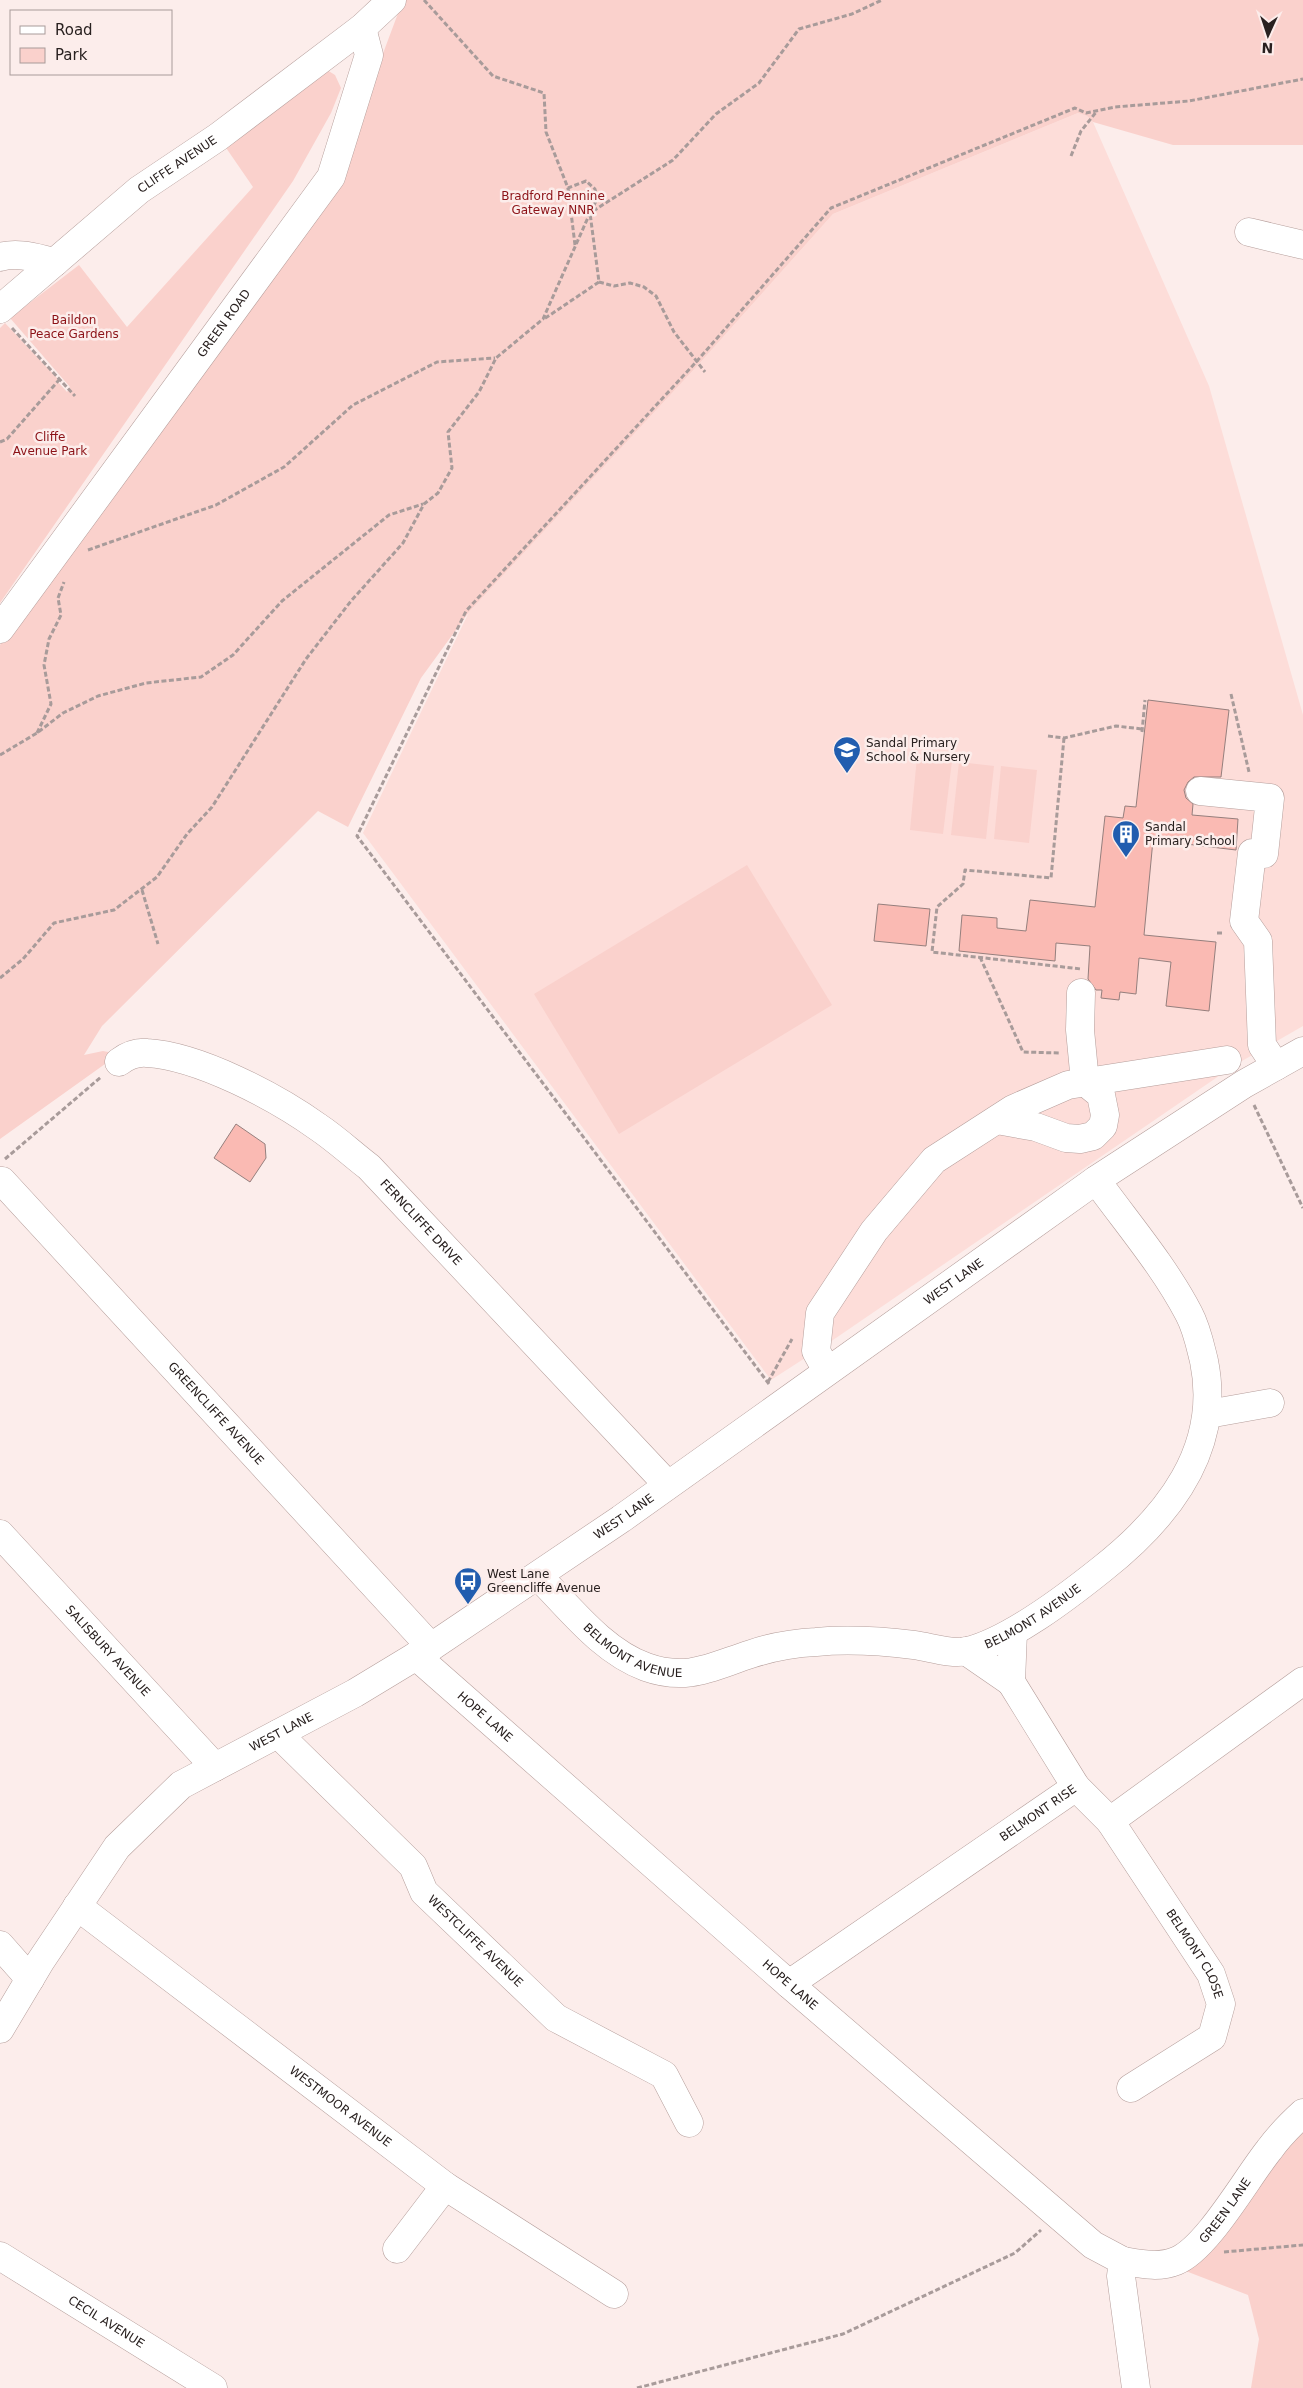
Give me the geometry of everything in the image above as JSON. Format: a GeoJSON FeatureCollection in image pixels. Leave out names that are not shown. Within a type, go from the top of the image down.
{"type":"FeatureCollection","features":[{"type":"Feature","properties":{"kind":"street"},"geometry":{"type":"LineString","coordinates":[[362,28],[392,0]]}},
{"type":"Feature","properties":{"kind":"street","name":"CLIFFE AVENUE"},"geometry":{"type":"LineString","coordinates":[[3,315],[55,262],[139,190],[218,137],[362,28]]}},
{"type":"Feature","properties":{"kind":"street","name":"GREEN ROAD"},"geometry":{"type":"LineString","coordinates":[[0,629],[331,177],[370,55],[362,28]]}},
{"type":"Feature","properties":{"kind":"street"},"geometry":{"type":"LineString","coordinates":[[1249,232],[1303,245]]}},
{"type":"Feature","properties":{"kind":"street"},"geometry":{"type":"LineString","coordinates":[[0,257],[10,254],[26,255],[55,262]]}},
{"type":"Feature","properties":{"kind":"street"},"geometry":{"type":"LineString","coordinates":[[1200,792],[1270,798],[1264,854],[1252,853],[1244,922],[1258,941],[1262,1045],[1276,1066]]}},
{"type":"Feature","properties":{"kind":"street"},"geometry":{"type":"LineString","coordinates":[[997,1120],[1036,1127],[1066,1138],[1080,1139],[1093,1136],[1103,1126],[1105,1115],[1102,1095],[1085,1082],[1080,1030],[1081,992]]}},
{"type":"Feature","properties":{"kind":"street","name":"WEST LANE"},"geometry":{"type":"LineString","coordinates":[[0,2029],[30,1979],[117,1847],[181,1785],[355,1693],[423,1652],[538,1576],[1096,1180],[1244,1084],[1303,1051]]}},
{"type":"Feature","properties":{"kind":"street","name":"FERNCLIFFE DRIVE"},"geometry":{"type":"LineString","coordinates":[[119,1062],[129,1055],[146,1052],[197,1065],[280,1103],[318,1127],[369,1167],[667,1484]]}},
{"type":"Feature","properties":{"kind":"street"},"geometry":{"type":"LineString","coordinates":[[826,1371],[816,1350],[820,1313],[874,1231],[934,1160],[1032,1100],[1068,1085],[1227,1060]]}},
{"type":"Feature","properties":{"kind":"street","name":"GREENCLIFFE AVENUE"},"geometry":{"type":"LineString","coordinates":[[1,1172],[423,1652]]}},
{"type":"Feature","properties":{"kind":"street","name":"BELMONT AVENUE"},"geometry":{"type":"LineString","coordinates":[[538,1576],[614,1650],[649,1668],[673,1672],[699,1672],[781,1646],[837,1640],[894,1642],[966,1651],[1013,1632],[1086,1582],[1148,1530],[1187,1474],[1200,1447],[1208,1414],[1207,1376],[1200,1342],[1191,1316],[1096,1180]]}},
{"type":"Feature","properties":{"kind":"street"},"geometry":{"type":"LineString","coordinates":[[1208,1414],[1270,1403]]}},
{"type":"Feature","properties":{"kind":"street","name":"SALISBURY AVENUE"},"geometry":{"type":"LineString","coordinates":[[0,1534],[215,1767]]}},
{"type":"Feature","properties":{"kind":"street"},"geometry":{"type":"LineString","coordinates":[[1011,1682],[1013,1632]]}},
{"type":"Feature","properties":{"kind":"street"},"geometry":{"type":"LineString","coordinates":[[966,1651],[1011,1682],[1076,1787]]}},
{"type":"Feature","properties":{"kind":"street","name":"HOPE LANE"},"geometry":{"type":"LineString","coordinates":[[423,1652],[789,1984],[1093,2245],[1123,2261]]}},
{"type":"Feature","properties":{"kind":"street"},"geometry":{"type":"LineString","coordinates":[[1110,1821],[1303,1681]]}},
{"type":"Feature","properties":{"kind":"street","name":"WESTCLIFFE AVENUE"},"geometry":{"type":"LineString","coordinates":[[278,1734],[412,1866],[424,1892],[556,2018],[664,2075],[689,2124]]}},
{"type":"Feature","properties":{"kind":"street","name":"BELMONT RISE"},"geometry":{"type":"LineString","coordinates":[[789,1984],[1076,1787],[1110,1821]]}},
{"type":"Feature","properties":{"kind":"street","name":"BELMONT CLOSE"},"geometry":{"type":"LineString","coordinates":[[1110,1821],[1211,1974],[1221,2004],[1212,2037],[1131,2088]]}},
{"type":"Feature","properties":{"kind":"street","name":"WESTMOOR AVENUE"},"geometry":{"type":"LineString","coordinates":[[77,1906],[445,2186],[614,2294]]}},
{"type":"Feature","properties":{"kind":"street"},"geometry":{"type":"LineString","coordinates":[[0,1945],[30,1979]]}},
{"type":"Feature","properties":{"kind":"street","name":"GREEN LANE"},"geometry":{"type":"LineString","coordinates":[[1123,2261],[1150,2265],[1163,2264],[1186,2255],[1203,2240],[1269,2148],[1303,2113]]}},
{"type":"Feature","properties":{"kind":"street"},"geometry":{"type":"LineString","coordinates":[[397,2249],[445,2186]]}},
{"type":"Feature","properties":{"kind":"street","name":"CECIL AVENUE"},"geometry":{"type":"LineString","coordinates":[[0,2256],[213,2388]]}},
{"type":"Feature","properties":{"kind":"street"},"geometry":{"type":"LineString","coordinates":[[1123,2261],[1121,2276],[1136,2388]]}},
{"type":"Feature","properties":{"kind":"path"},"geometry":{"type":"LineString","coordinates":[[424,0],[493,76],[544,92],[546,132],[568,188],[576,246]]}},
{"type":"Feature","properties":{"kind":"path"},"geometry":{"type":"LineString","coordinates":[[590,214],[673,160],[716,114],[759,83],[798,29],[852,14],[882,0]]}},
{"type":"Feature","properties":{"kind":"path"},"geometry":{"type":"LineString","coordinates":[[784,1402],[357,836],[466,611],[696,361],[831,208],[1076,108],[1086,113],[1226,96],[1269,84],[1303,79]]}},
{"type":"Feature","properties":{"kind":"path"},"geometry":{"type":"LineString","coordinates":[[1071,156],[1081,131],[1097,111]]}},
{"type":"Feature","properties":{"kind":"path"},"geometry":{"type":"LineString","coordinates":[[543,319],[597,199],[596,190],[586,181],[568,188]]}},
{"type":"Feature","properties":{"kind":"path"},"geometry":{"type":"LineString","coordinates":[[590,214],[599,282]]}},
{"type":"Feature","properties":{"kind":"path"},"geometry":{"type":"LineString","coordinates":[[0,755],[36,733],[63,713],[98,696],[146,683],[201,677],[233,655],[282,601],[389,515],[424,504],[438,493],[452,468],[448,432],[479,392],[496,358],[519,341],[543,319],[599,282],[614,286],[630,283],[644,287],[656,296],[674,332],[705,372]]}},
{"type":"Feature","properties":{"kind":"path"},"geometry":{"type":"LineString","coordinates":[[3,315],[75,396]]}},
{"type":"Feature","properties":{"kind":"path"},"geometry":{"type":"LineString","coordinates":[[36,733],[51,704],[44,665],[49,639],[61,615],[58,598],[65,584],[61,571],[51,557],[81,552],[115,542],[216,505],[284,467],[353,405],[437,362],[496,358]]}},
{"type":"Feature","properties":{"kind":"path"},"geometry":{"type":"LineString","coordinates":[[0,442],[7,439],[59,380]]}},
{"type":"Feature","properties":{"kind":"path"},"geometry":{"type":"LineString","coordinates":[[0,978],[23,959],[54,923],[114,910],[157,877],[187,834],[212,807],[306,659],[351,601],[404,543],[424,504]]}},
{"type":"Feature","properties":{"kind":"path"},"geometry":{"type":"LineString","coordinates":[[1230,694],[1256,797]]}},
{"type":"Feature","properties":{"kind":"path"},"geometry":{"type":"LineString","coordinates":[[1048,736],[1064,738],[1116,726],[1142,730],[1145,700]]}},
{"type":"Feature","properties":{"kind":"path"},"geometry":{"type":"LineString","coordinates":[[1064,738],[1051,878],[965,870],[963,884],[937,908],[932,952],[1081,968],[1081,992]]}},
{"type":"Feature","properties":{"kind":"path"},"geometry":{"type":"LineString","coordinates":[[142,890],[158,944]]}},
{"type":"Feature","properties":{"kind":"path"},"geometry":{"type":"LineString","coordinates":[[980,957],[1023,1052],[1062,1053]]}},
{"type":"Feature","properties":{"kind":"path"},"geometry":{"type":"LineString","coordinates":[[1,1172],[119,1062]]}},
{"type":"Feature","properties":{"kind":"path"},"geometry":{"type":"LineString","coordinates":[[1244,1084],[1303,1208]]}},
{"type":"Feature","properties":{"kind":"path"},"geometry":{"type":"LineString","coordinates":[[637,2388],[843,2334],[1015,2253],[1058,2214]]}},
{"type":"Feature","properties":{"kind":"path"},"geometry":{"type":"LineString","coordinates":[[1186,2255],[1303,2245]]}},
{"type":"Feature","properties":{"kind":"shaded area","name":"Sandal Primary School & Nursery"},"geometry":{"type":"Polygon","coordinates":[[[1078,113],[1087,116],[1093,122],[1209,386],[1303,715],[1303,1026],[1235,1065],[833,1340],[771,1380],[363,833],[469,612],[699,364],[833,214],[1078,113]]]}},
{"type":"Feature","properties":{"kind":"green space","name":"Bradford Pennine Gateway NNR"},"geometry":{"type":"Polygon","coordinates":[[[403,0],[1303,0],[1303,145],[1173,145],[1093,122],[1087,116],[1078,113],[833,214],[699,364],[469,612],[421,678],[348,827],[318,811],[102,1026],[84,1055],[103,1051],[119,1054],[0,1139],[0,645],[153,427],[336,179],[403,0]]]}},
{"type":"Feature","properties":{"kind":"green space"},"geometry":{"type":"Polygon","coordinates":[[[327,70],[335,75],[341,88],[331,113],[293,181],[0,603],[0,328],[5,323],[59,380],[58,382],[67,392],[70,387],[10,318],[79,265],[127,327],[253,187],[222,142],[327,70]]]}},
{"type":"Feature","properties":{"kind":"green space"},"geometry":{"type":"Polygon","coordinates":[[[917,757],[952,761],[943,834],[910,830],[917,757]]]}},
{"type":"Feature","properties":{"kind":"green space"},"geometry":{"type":"Polygon","coordinates":[[[959,762],[994,766],[986,839],[951,835],[959,762]]]}},
{"type":"Feature","properties":{"kind":"green space"},"geometry":{"type":"Polygon","coordinates":[[[1001,766],[1037,770],[1029,843],[994,839],[1001,766]]]}},
{"type":"Feature","properties":{"kind":"green space"},"geometry":{"type":"Polygon","coordinates":[[[747,865],[832,1005],[619,1134],[534,994],[747,865]]]}},
{"type":"Feature","properties":{"kind":"green space"},"geometry":{"type":"Polygon","coordinates":[[[1303,2124],[1303,2388],[1251,2388],[1259,2339],[1248,2295],[1183,2270],[1303,2124]]]}},
{"type":"Feature","properties":{"kind":"building","name":"Sandal Primary School"},"geometry":{"type":"Polygon","coordinates":[[[1148,700],[1229,710],[1221,777],[1194,777],[1188,782],[1184,790],[1186,798],[1193,804],[1192,815],[1238,819],[1236,850],[1153,840],[1144,935],[1216,942],[1209,1011],[1166,1006],[1171,962],[1139,958],[1136,994],[1120,992],[1119,1000],[1101,998],[1102,990],[1096,990],[1088,979],[1090,946],[1056,943],[1055,961],[959,951],[962,915],[997,918],[997,928],[1026,931],[1030,900],[1095,907],[1105,816],[1123,818],[1125,806],[1136,807],[1148,700]]]}},
{"type":"Feature","properties":{"kind":"building"},"geometry":{"type":"Polygon","coordinates":[[[878,904],[930,909],[926,946],[874,941],[878,904]]]}},
{"type":"Feature","properties":{"kind":"building"},"geometry":{"type":"Polygon","coordinates":[[[236,1124],[265,1144],[266,1158],[250,1182],[214,1158],[236,1124]]]}},
{"type":"Feature","properties":{"kind":"place","name":"Sandal Primary School & Nursery"},"geometry":{"type":"Point","coordinates":[847,774]}},
{"type":"Feature","properties":{"kind":"place","name":"Sandal Primary School"},"geometry":{"type":"Point","coordinates":[1126,858]}},
{"type":"Feature","properties":{"kind":"place","name":"West Lane Greencliffe Avenue"},"geometry":{"type":"Point","coordinates":[468,1605]}},
{"type":"Feature","properties":{"kind":"park label","name":"Baildon Peace Gardens"},"geometry":{"type":"Point","coordinates":[74,327]}},
{"type":"Feature","properties":{"kind":"park label","name":"Cliffe Avenue Park"},"geometry":{"type":"Point","coordinates":[50,444]}}]}
